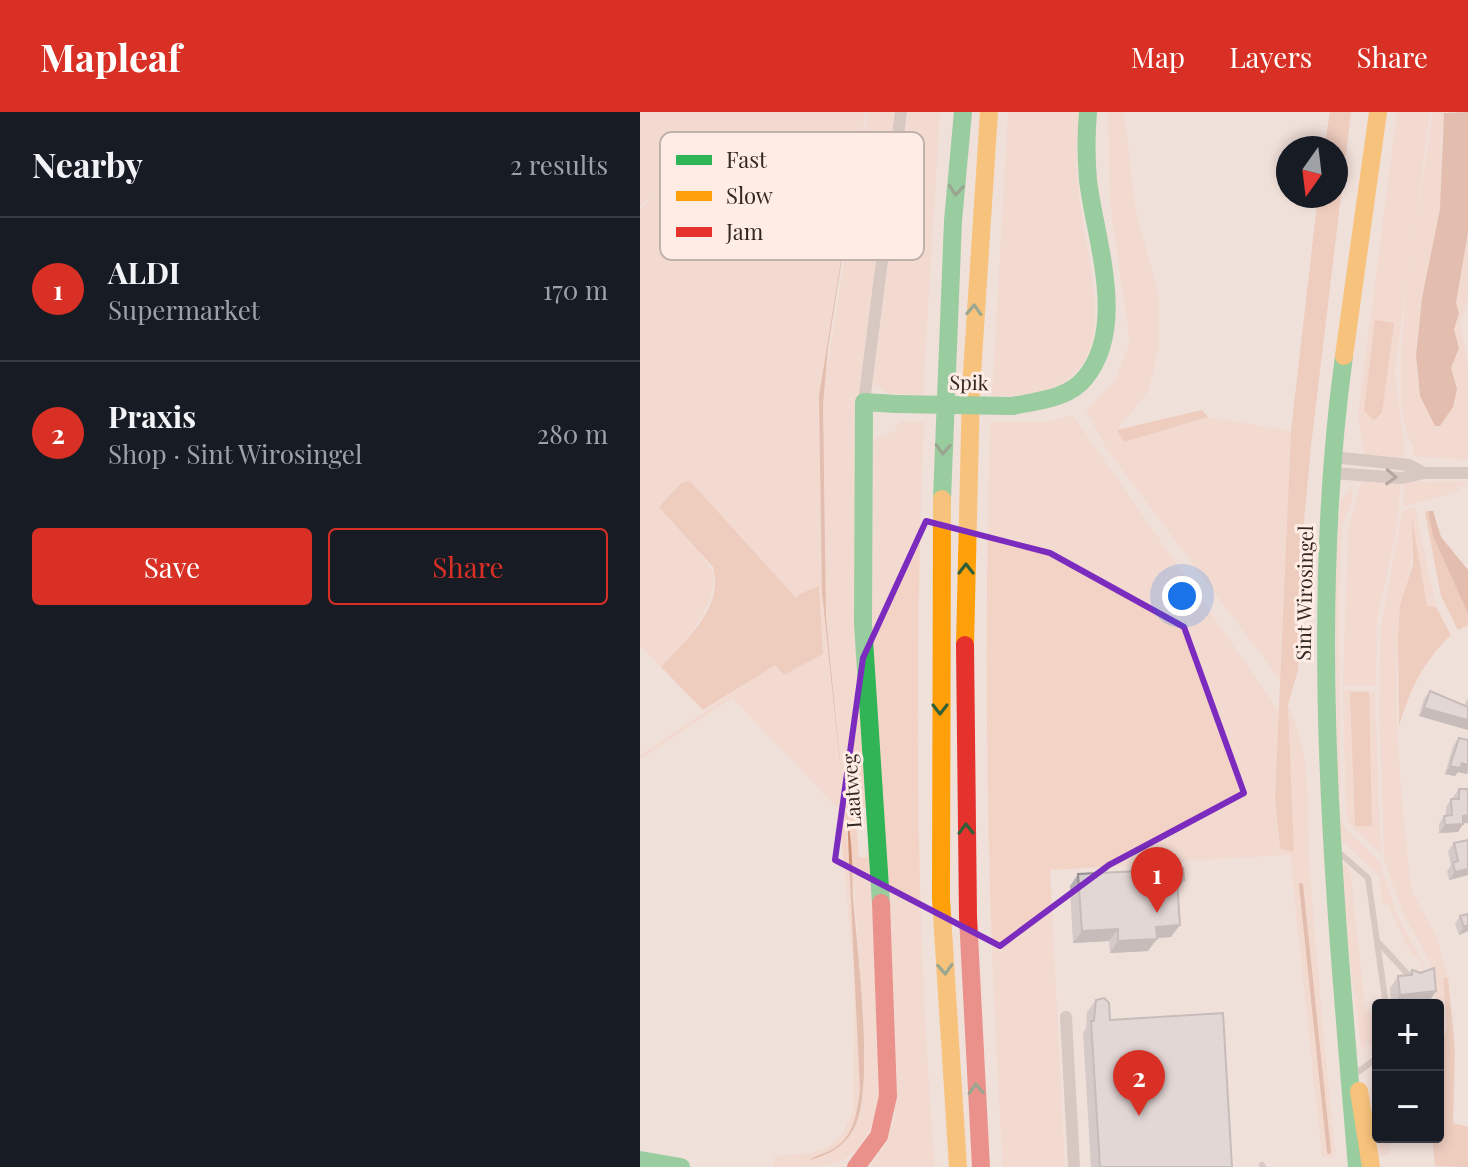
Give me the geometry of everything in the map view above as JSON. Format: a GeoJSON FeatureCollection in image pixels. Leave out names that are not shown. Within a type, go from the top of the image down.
{"type":"FeatureCollection","features":[{"type":"Feature","properties":{"kind":"main road"},"geometry":{"type":"LineString","coordinates":[[958,1167],[941,899],[940,737],[942,473],[953,221],[963,112]]}},
{"type":"Feature","properties":{"kind":"main road"},"geometry":{"type":"LineString","coordinates":[[981,1167],[967,892],[966,473],[978,216],[989,112]]}},
{"type":"Feature","properties":{"kind":"main road","name":"Spik"},"geometry":{"type":"LineString","coordinates":[[864,402],[1034,405],[1066,394],[1082,382],[1104,349],[1108,329],[1088,179],[1088,112]]}},
{"type":"Feature","properties":{"kind":"main road","name":"Sint Wirosingel"},"geometry":{"type":"LineString","coordinates":[[1357,1167],[1330,844],[1325,593],[1332,465],[1378,112]]}},
{"type":"Feature","properties":{"kind":"main road","name":"Laatweg"},"geometry":{"type":"LineString","coordinates":[[856,1167],[869,1154],[879,1136],[888,1096],[879,862],[862,608],[864,402]]}},
{"type":"Feature","properties":{"kind":"main road","name":"Sint Wirosingel"},"geometry":{"type":"LineString","coordinates":[[1351,1077],[1361,1095],[1371,1167]]}},
{"type":"Feature","properties":{"kind":"main road"},"geometry":{"type":"LineString","coordinates":[[640,1160],[681,1167]]}},
{"type":"Feature","properties":{"kind":"street"},"geometry":{"type":"LineString","coordinates":[[898,132],[901,112]]}},
{"type":"Feature","properties":{"kind":"street"},"geometry":{"type":"LineString","coordinates":[[864,402],[882,260]]}},
{"type":"Feature","properties":{"kind":"street"},"geometry":{"type":"LineString","coordinates":[[1332,465],[1402,478],[1424,473],[1468,473]]}},
{"type":"Feature","properties":{"kind":"street"},"geometry":{"type":"LineString","coordinates":[[1066,1017],[1074,1167]]}},
{"type":"Feature","properties":{"kind":"lane"},"geometry":{"type":"LineString","coordinates":[[1330,844],[1368,878],[1385,999]]}},
{"type":"Feature","properties":{"kind":"lane"},"geometry":{"type":"LineString","coordinates":[[1379,943],[1409,971],[1412,979]]}},
{"type":"Feature","properties":{"kind":"lane"},"geometry":{"type":"LineString","coordinates":[[1351,1077],[1372,1061]]}},
{"type":"Feature","properties":{"kind":"highlighted area"},"geometry":{"type":"Polygon","coordinates":[[[926,521],[1050,553],[1184,627],[1244,793],[1109,865],[1000,946],[835,860],[863,658],[926,521]]]}},
{"type":"Feature","properties":{"kind":"shaded area"},"geometry":{"type":"Polygon","coordinates":[[[640,112],[865,112],[862,132],[660,132],[660,260],[841,260],[819,396],[822,592],[845,801],[826,617],[823,393],[844,260],[876,260],[859,390],[855,486],[868,808],[840,808],[832,803],[732,698],[640,760],[640,755],[775,664],[784,675],[823,654],[819,587],[800,593],[797,599],[769,571],[690,539],[715,575],[703,614],[689,636],[661,667],[640,646],[640,209],[657,193],[640,206],[640,112]]]}},
{"type":"Feature","properties":{"kind":"shaded area"},"geometry":{"type":"Polygon","coordinates":[[[868,112],[896,112],[893,132],[865,132],[868,112]]]}},
{"type":"Feature","properties":{"kind":"shaded area"},"geometry":{"type":"Polygon","coordinates":[[[908,112],[940,112],[923,395],[889,394],[873,383],[889,260],[924,260],[924,132],[905,132],[908,112]]]}},
{"type":"Feature","properties":{"kind":"shaded area"},"geometry":{"type":"Polygon","coordinates":[[[1008,112],[1080,112],[1077,173],[1095,320],[1089,351],[1072,376],[1041,391],[992,396],[1008,112]]]}},
{"type":"Feature","properties":{"kind":"shaded area"},"geometry":{"type":"Polygon","coordinates":[[[1108,112],[1124,112],[1136,211],[1159,296],[1159,346],[1149,390],[1117,430],[1124,442],[1208,417],[1291,431],[1280,680],[1108,451],[1086,411],[1114,382],[1130,343],[1110,203],[1108,112]]]}},
{"type":"Feature","properties":{"kind":"shaded area"},"geometry":{"type":"Polygon","coordinates":[[[1330,112],[1351,112],[1348,137],[1326,136],[1330,112]]]}},
{"type":"Feature","properties":{"kind":"shaded area"},"geometry":{"type":"Polygon","coordinates":[[[1397,112],[1430,112],[1395,371],[1404,444],[1403,461],[1364,455],[1358,414],[1397,112]]]}},
{"type":"Feature","properties":{"kind":"shaded area"},"geometry":{"type":"Polygon","coordinates":[[[1433,112],[1445,112],[1441,205],[1419,320],[1416,366],[1422,397],[1435,426],[1440,427],[1455,401],[1451,368],[1459,346],[1453,326],[1459,313],[1456,303],[1468,232],[1468,298],[1460,324],[1468,363],[1468,460],[1412,456],[1414,445],[1404,424],[1402,340],[1433,112]]]}},
{"type":"Feature","properties":{"kind":"shaded area"},"geometry":{"type":"Polygon","coordinates":[[[1468,112],[1468,232],[1456,303],[1459,313],[1454,329],[1459,348],[1451,368],[1457,389],[1453,407],[1440,426],[1435,426],[1420,396],[1416,355],[1422,298],[1440,209],[1444,113],[1468,112]]]}},
{"type":"Feature","properties":{"kind":"shaded area"},"geometry":{"type":"Polygon","coordinates":[[[1317,208],[1340,208],[1302,542],[1298,670],[1288,705],[1294,852],[1280,849],[1275,799],[1291,431],[1317,208]]]}},
{"type":"Feature","properties":{"kind":"shaded area"},"geometry":{"type":"Polygon","coordinates":[[[842,260],[823,404],[826,617],[844,802],[822,592],[819,396],[842,260]]]}},
{"type":"Feature","properties":{"kind":"shaded area"},"geometry":{"type":"Polygon","coordinates":[[[1375,320],[1394,323],[1382,413],[1374,420],[1364,411],[1375,320]]]}},
{"type":"Feature","properties":{"kind":"shaded area"},"geometry":{"type":"Polygon","coordinates":[[[1202,410],[1208,417],[1124,442],[1117,430],[1202,410]]]}},
{"type":"Feature","properties":{"kind":"shaded area"},"geometry":{"type":"Polygon","coordinates":[[[1073,415],[1279,711],[1275,799],[1279,849],[1294,852],[1288,705],[1296,725],[1302,745],[1307,787],[1310,873],[1333,1158],[1322,1157],[1290,855],[1181,861],[1181,869],[1140,870],[1139,865],[1050,870],[1065,1167],[1003,1167],[993,981],[988,795],[990,422],[1047,422],[1073,415]]]}},
{"type":"Feature","properties":{"kind":"shaded area"},"geometry":{"type":"Polygon","coordinates":[[[901,421],[924,422],[918,794],[923,981],[935,1167],[870,1167],[887,1143],[895,1116],[895,1024],[868,578],[872,440],[893,432],[901,421]]]}},
{"type":"Feature","properties":{"kind":"shaded area"},"geometry":{"type":"Polygon","coordinates":[[[1366,480],[1401,482],[1396,534],[1377,620],[1376,686],[1343,685],[1348,531],[1360,484],[1366,480]]]}},
{"type":"Feature","properties":{"kind":"shaded area"},"geometry":{"type":"Polygon","coordinates":[[[690,481],[797,599],[799,594],[819,586],[823,654],[784,675],[775,665],[703,710],[661,667],[700,622],[713,596],[713,567],[659,507],[681,483],[690,481]]]}},
{"type":"Feature","properties":{"kind":"shaded area"},"geometry":{"type":"Polygon","coordinates":[[[1468,481],[1456,492],[1403,507],[1404,482],[1468,481]]]}},
{"type":"Feature","properties":{"kind":"shaded area"},"geometry":{"type":"Polygon","coordinates":[[[1353,484],[1352,501],[1342,527],[1339,596],[1340,815],[1345,828],[1379,861],[1397,915],[1424,965],[1430,999],[1425,999],[1421,960],[1411,954],[1388,905],[1381,902],[1380,877],[1338,837],[1335,577],[1340,502],[1353,484]]]}},
{"type":"Feature","properties":{"kind":"shaded area"},"geometry":{"type":"Polygon","coordinates":[[[1415,507],[1436,607],[1427,607],[1413,539],[1398,641],[1397,730],[1410,879],[1413,893],[1437,937],[1448,978],[1443,979],[1447,1026],[1444,1038],[1444,999],[1436,999],[1432,966],[1402,911],[1384,859],[1379,711],[1381,625],[1402,511],[1415,507]]]}},
{"type":"Feature","properties":{"kind":"shaded area"},"geometry":{"type":"Polygon","coordinates":[[[1428,511],[1433,536],[1468,614],[1468,625],[1458,630],[1441,596],[1425,512],[1428,511]]]}},
{"type":"Feature","properties":{"kind":"shaded area"},"geometry":{"type":"Polygon","coordinates":[[[1428,511],[1433,511],[1441,537],[1468,570],[1468,614],[1433,536],[1428,511]]]}},
{"type":"Feature","properties":{"kind":"shaded area"},"geometry":{"type":"Polygon","coordinates":[[[1412,518],[1427,606],[1436,607],[1451,635],[1419,677],[1399,726],[1400,606],[1413,564],[1412,518]]]}},
{"type":"Feature","properties":{"kind":"shaded area"},"geometry":{"type":"Polygon","coordinates":[[[1343,690],[1375,691],[1381,854],[1351,826],[1346,815],[1343,690]]]}},
{"type":"Feature","properties":{"kind":"shaded area"},"geometry":{"type":"Polygon","coordinates":[[[1350,692],[1369,692],[1372,826],[1355,826],[1350,692]]]}},
{"type":"Feature","properties":{"kind":"shaded area"},"geometry":{"type":"Polygon","coordinates":[[[868,810],[881,1099],[865,1138],[846,1158],[816,1166],[772,1167],[775,1156],[812,1153],[832,1145],[843,1133],[853,1111],[854,976],[839,812],[855,812],[859,858],[868,857],[868,810]],[[845,819],[861,1024],[859,1102],[853,1126],[845,1138],[829,1150],[810,1158],[827,1153],[843,1144],[851,1134],[858,1112],[862,1076],[863,1032],[858,933],[848,819],[845,819]]]}},
{"type":"Feature","properties":{"kind":"shaded area"},"geometry":{"type":"Polygon","coordinates":[[[847,817],[863,1014],[864,1078],[856,1124],[848,1138],[831,1152],[810,1160],[845,1139],[856,1116],[860,1090],[847,817]]]}},
{"type":"Feature","properties":{"kind":"shaded area"},"geometry":{"type":"Polygon","coordinates":[[[1345,865],[1351,874],[1365,1008],[1372,1014],[1372,1045],[1370,1047],[1367,1042],[1364,1050],[1361,1048],[1339,871],[1345,865]]]}},
{"type":"Feature","properties":{"kind":"shaded area"},"geometry":{"type":"Polygon","coordinates":[[[1443,978],[1448,978],[1455,1051],[1453,1123],[1468,1127],[1468,1167],[1435,1166],[1433,1143],[1444,1143],[1444,1038],[1447,1026],[1443,978]]]}},
{"type":"Feature","properties":{"kind":"shaded area"},"geometry":{"type":"Polygon","coordinates":[[[1372,1086],[1372,1142],[1366,1096],[1372,1086]]]}},
{"type":"Feature","properties":{"kind":"shaded area"},"geometry":{"type":"Polygon","coordinates":[[[1372,1143],[1393,1143],[1388,1154],[1374,1158],[1372,1143]]]}},
{"type":"Feature","properties":{"kind":"building"},"geometry":{"type":"Polygon","coordinates":[[[1430,691],[1468,707],[1468,720],[1424,708],[1430,691]]]}},
{"type":"Feature","properties":{"kind":"building"},"geometry":{"type":"Polygon","coordinates":[[[1459,738],[1468,740],[1468,765],[1462,763],[1460,768],[1450,766],[1459,738]]]}},
{"type":"Feature","properties":{"kind":"building"},"geometry":{"type":"Polygon","coordinates":[[[1459,789],[1468,789],[1468,815],[1463,816],[1463,824],[1445,825],[1444,816],[1452,815],[1451,799],[1459,799],[1459,789]]]}},
{"type":"Feature","properties":{"kind":"building"},"geometry":{"type":"Polygon","coordinates":[[[1468,840],[1468,869],[1455,872],[1453,863],[1458,861],[1454,843],[1468,840]]]}},
{"type":"Feature","properties":{"kind":"building"},"geometry":{"type":"Polygon","coordinates":[[[1158,859],[1158,870],[1183,868],[1184,880],[1177,880],[1180,925],[1156,927],[1157,939],[1118,941],[1118,929],[1082,931],[1078,874],[1139,871],[1138,861],[1158,859]]]}},
{"type":"Feature","properties":{"kind":"building"},"geometry":{"type":"Polygon","coordinates":[[[1468,914],[1468,925],[1464,927],[1460,916],[1468,914]]]}},
{"type":"Feature","properties":{"kind":"building"},"geometry":{"type":"Polygon","coordinates":[[[1434,968],[1436,991],[1400,995],[1398,976],[1412,975],[1412,970],[1421,973],[1434,968]]]}},
{"type":"Feature","properties":{"kind":"building"},"geometry":{"type":"Polygon","coordinates":[[[1104,998],[1109,1003],[1110,1020],[1223,1013],[1232,1167],[1100,1167],[1091,1021],[1094,1021],[1096,1000],[1104,998]]]}},
{"type":"Feature","properties":{"kind":"waterway"},"geometry":{"type":"LineString","coordinates":[[1301,885],[1329,1152]]}},
{"type":"Feature","properties":{"kind":"traffic: fast"},"geometry":{"type":"LineString","coordinates":[[942,499],[953,221],[963,112]]}},
{"type":"Feature","properties":{"kind":"traffic: fast"},"geometry":{"type":"LineString","coordinates":[[1012,406],[1052,398],[1078,385],[1098,357],[1105,333],[1105,282],[1087,171],[1088,112]]}},
{"type":"Feature","properties":{"kind":"traffic: fast"},"geometry":{"type":"LineString","coordinates":[[1344,356],[1333,457],[1327,558],[1326,660],[1333,863],[1357,1167]]}},
{"type":"Feature","properties":{"kind":"traffic: fast"},"geometry":{"type":"LineString","coordinates":[[881,903],[863,624],[864,402],[896,404]]}},
{"type":"Feature","properties":{"kind":"traffic: fast"},"geometry":{"type":"LineString","coordinates":[[896,404],[1012,406]]}},
{"type":"Feature","properties":{"kind":"traffic: fast"},"geometry":{"type":"LineString","coordinates":[[640,1160],[681,1167]]}},
{"type":"Feature","properties":{"kind":"traffic: slow"},"geometry":{"type":"LineString","coordinates":[[965,645],[971,389],[989,112]]}},
{"type":"Feature","properties":{"kind":"traffic: slow"},"geometry":{"type":"LineString","coordinates":[[1344,356],[1378,112]]}},
{"type":"Feature","properties":{"kind":"traffic: slow"},"geometry":{"type":"LineString","coordinates":[[942,499],[941,899],[958,1167]]}},
{"type":"Feature","properties":{"kind":"traffic: slow"},"geometry":{"type":"LineString","coordinates":[[1359,1091],[1371,1167]]}},
{"type":"Feature","properties":{"kind":"traffic: jam"},"geometry":{"type":"LineString","coordinates":[[965,645],[968,917],[981,1167]]}},
{"type":"Feature","properties":{"kind":"traffic: jam"},"geometry":{"type":"LineString","coordinates":[[856,1167],[879,1136],[888,1096],[881,903]]}},
{"type":"Feature","properties":{"kind":"place","name":"ALDI"},"geometry":{"type":"Point","coordinates":[1157,913]}},
{"type":"Feature","properties":{"kind":"place","name":"Praxis"},"geometry":{"type":"Point","coordinates":[1139,1116]}}]}
